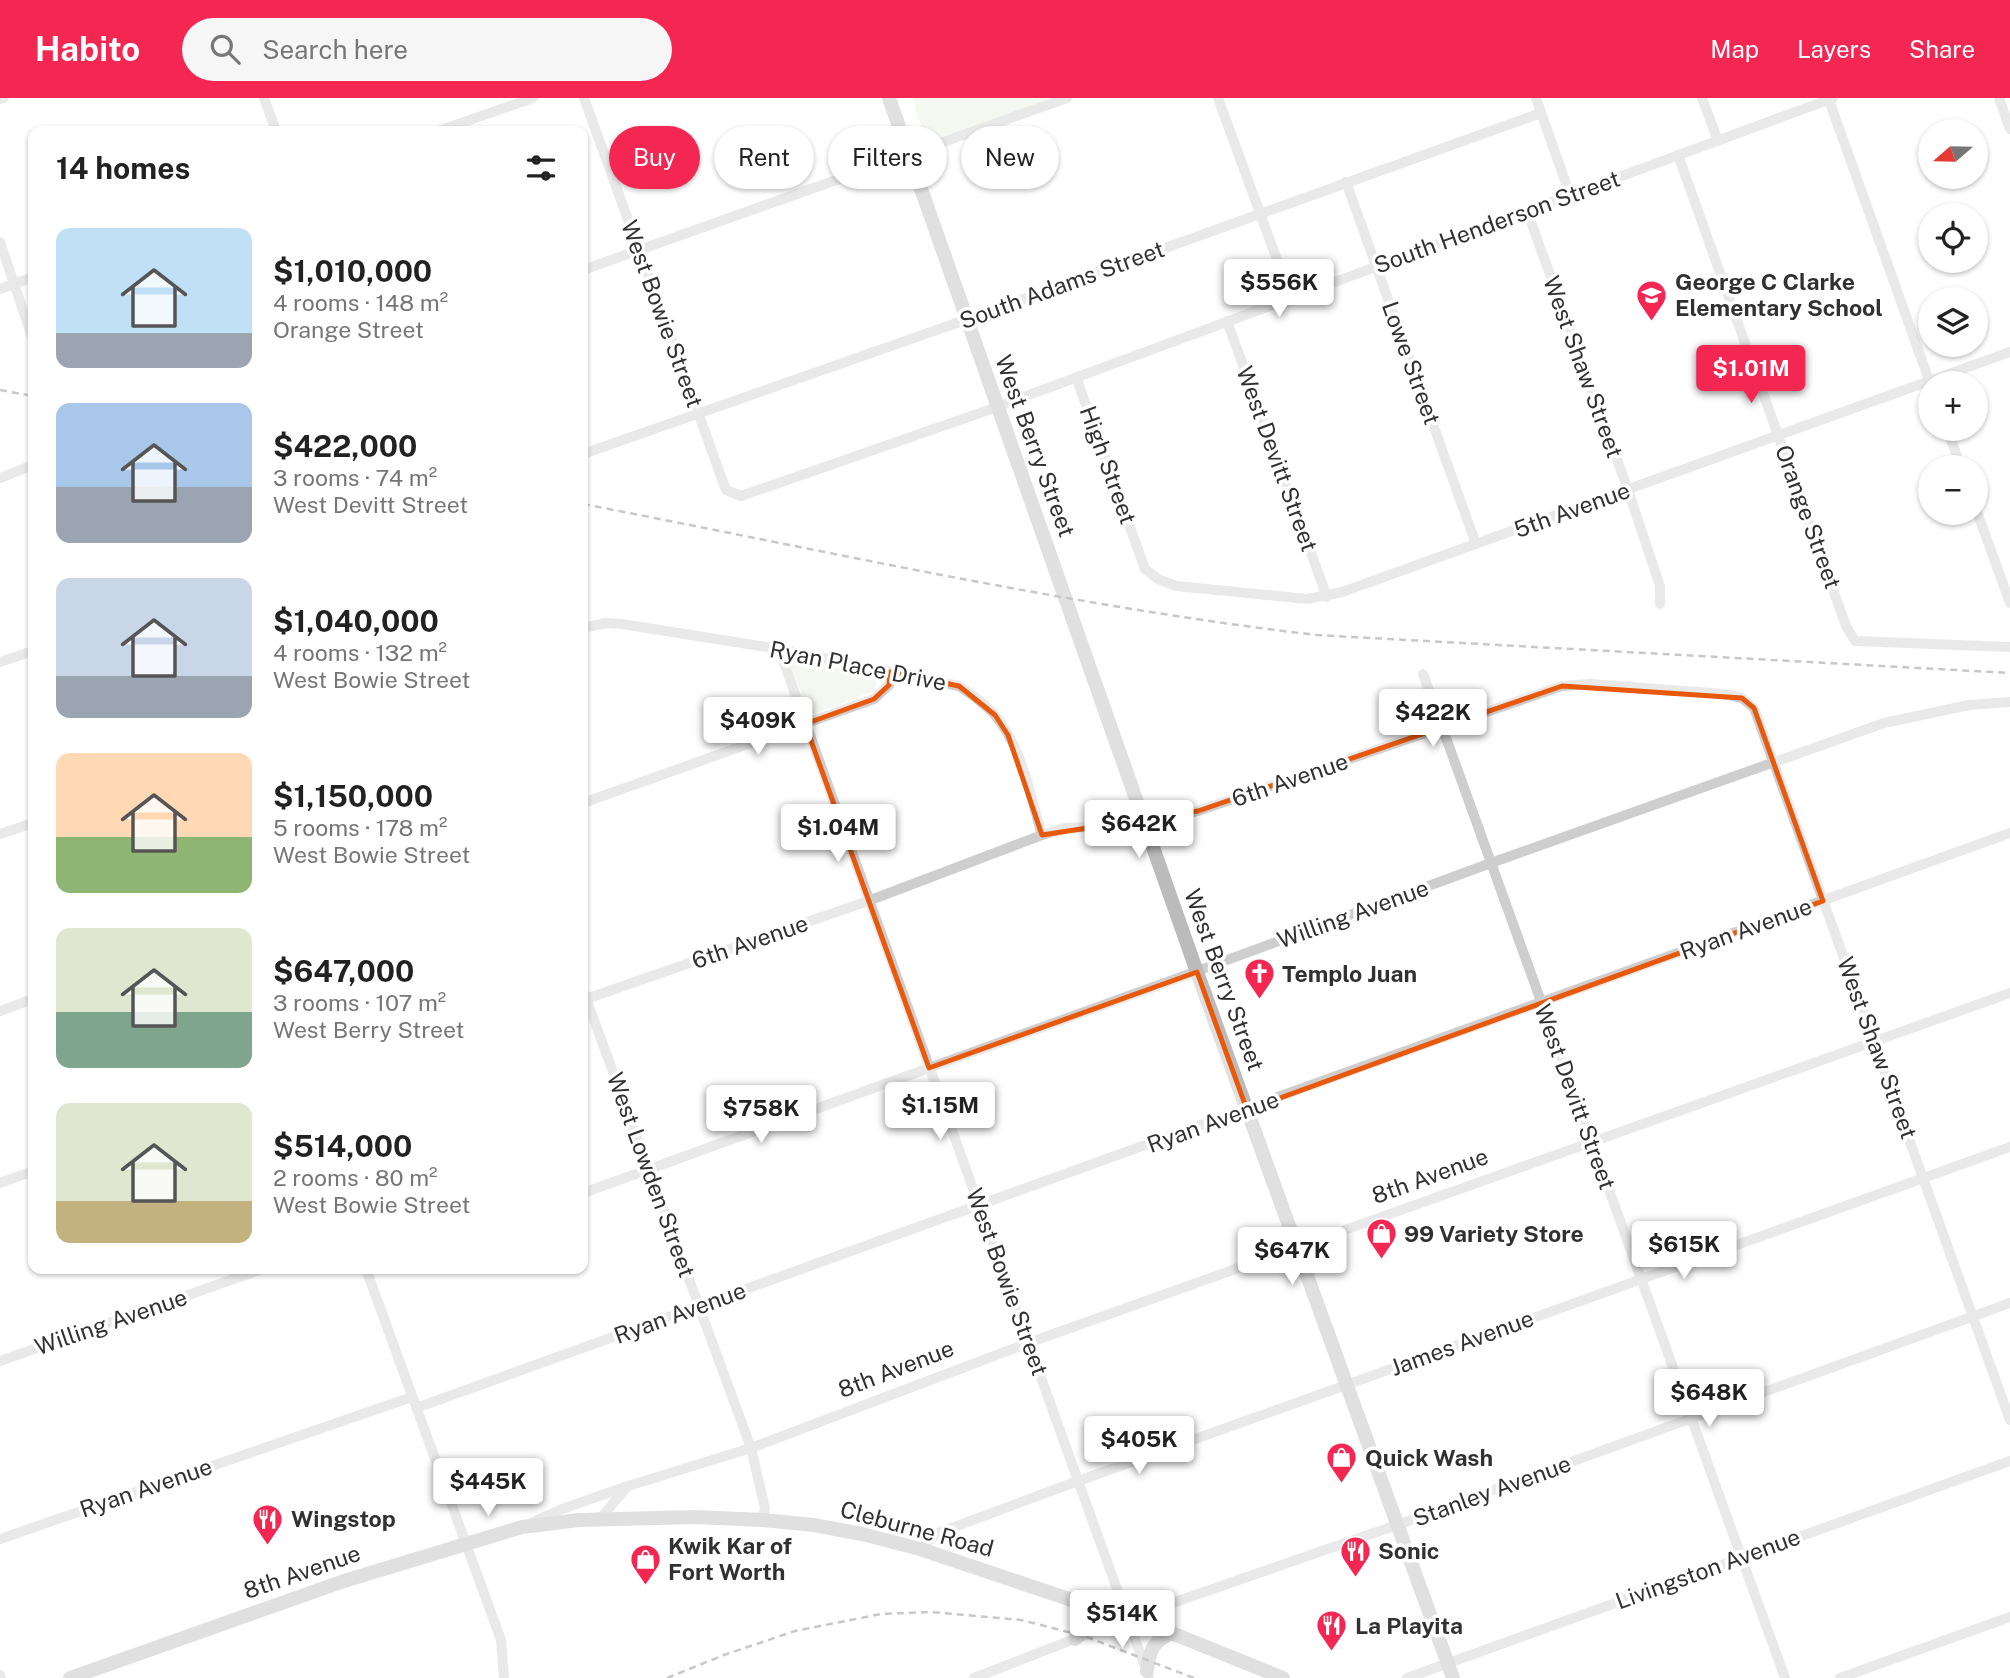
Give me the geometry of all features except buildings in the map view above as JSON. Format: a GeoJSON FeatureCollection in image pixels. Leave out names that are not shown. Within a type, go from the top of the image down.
{"type":"FeatureCollection","features":[{"type":"Feature","properties":{"kind":"main road","name":"West Berry Street"},"geometry":{"type":"LineString","coordinates":[[889,98],[898,126]]}},
{"type":"Feature","properties":{"kind":"main road","name":"West Berry Street"},"geometry":{"type":"LineString","coordinates":[[919,189],[1197,972],[1450,1671]]}},
{"type":"Feature","properties":{"kind":"main road","name":"Cleburne Road"},"geometry":{"type":"LineString","coordinates":[[522,1527],[600,1519],[695,1517],[763,1520],[862,1534],[920,1549],[1171,1633],[1283,1678]]}},
{"type":"Feature","properties":{"kind":"main road","name":"8th Avenue"},"geometry":{"type":"LineString","coordinates":[[71,1678],[344,1581],[522,1527]]}},
{"type":"Feature","properties":{"kind":"main road"},"geometry":{"type":"LineString","coordinates":[[1075,1639],[1080,1635],[1083,1626],[1078,1602]]}},
{"type":"Feature","properties":{"kind":"main road"},"geometry":{"type":"LineString","coordinates":[[1148,1674],[1153,1647],[1157,1641],[1171,1633]]}},
{"type":"Feature","properties":{"kind":"street"},"geometry":{"type":"LineString","coordinates":[[264,98],[274,126]]}},
{"type":"Feature","properties":{"kind":"street"},"geometry":{"type":"LineString","coordinates":[[452,126],[533,98]]}},
{"type":"Feature","properties":{"kind":"street","name":"West Bowie Street"},"geometry":{"type":"LineString","coordinates":[[584,98],[726,490]]}},
{"type":"Feature","properties":{"kind":"street"},"geometry":{"type":"LineString","coordinates":[[947,140],[1067,98]]}},
{"type":"Feature","properties":{"kind":"street"},"geometry":{"type":"LineString","coordinates":[[1218,98],[1291,298]]}},
{"type":"Feature","properties":{"kind":"street"},"geometry":{"type":"LineString","coordinates":[[1536,98],[1570,195]]}},
{"type":"Feature","properties":{"kind":"street"},"geometry":{"type":"LineString","coordinates":[[1702,98],[1718,141]]}},
{"type":"Feature","properties":{"kind":"street"},"geometry":{"type":"LineString","coordinates":[[1999,98],[2010,129]]}},
{"type":"Feature","properties":{"kind":"street"},"geometry":{"type":"LineString","coordinates":[[1831,99],[1926,371]]}},
{"type":"Feature","properties":{"kind":"street","name":"South Henderson Street"},"geometry":{"type":"LineString","coordinates":[[726,490],[741,496],[996,407],[1831,99]]}},
{"type":"Feature","properties":{"kind":"street","name":"South Adams Street"},"geometry":{"type":"LineString","coordinates":[[588,452],[1541,113]]}},
{"type":"Feature","properties":{"kind":"street","name":"Orange Street"},"geometry":{"type":"LineString","coordinates":[[1678,155],[1846,625],[1855,640],[2010,647]]}},
{"type":"Feature","properties":{"kind":"street"},"geometry":{"type":"LineString","coordinates":[[588,268],[828,182]]}},
{"type":"Feature","properties":{"kind":"street","name":"Lowe Street"},"geometry":{"type":"LineString","coordinates":[[1346,182],[1476,544]]}},
{"type":"Feature","properties":{"kind":"street","name":"West Shaw Street"},"geometry":{"type":"LineString","coordinates":[[1527,211],[1628,490],[1660,586],[1660,604]]}},
{"type":"Feature","properties":{"kind":"street"},"geometry":{"type":"LineString","coordinates":[[0,242],[28,324]]}},
{"type":"Feature","properties":{"kind":"street"},"geometry":{"type":"LineString","coordinates":[[0,289],[28,279]]}},
{"type":"Feature","properties":{"kind":"street","name":"West Devitt Street"},"geometry":{"type":"LineString","coordinates":[[1227,321],[1328,597]]}},
{"type":"Feature","properties":{"kind":"street","name":"5th Avenue"},"geometry":{"type":"LineString","coordinates":[[1959,371],[2010,352]]}},
{"type":"Feature","properties":{"kind":"street","name":"High Street"},"geometry":{"type":"LineString","coordinates":[[1076,377],[1140,552]]}},
{"type":"Feature","properties":{"kind":"street","name":"5th Avenue"},"geometry":{"type":"LineString","coordinates":[[1140,552],[1145,569],[1158,579],[1176,586],[1307,599],[1328,597],[1918,386]]}},
{"type":"Feature","properties":{"kind":"street"},"geometry":{"type":"LineString","coordinates":[[0,478],[28,467]]}},
{"type":"Feature","properties":{"kind":"street"},"geometry":{"type":"LineString","coordinates":[[1982,525],[2010,603]]}},
{"type":"Feature","properties":{"kind":"street","name":"Ryan Place Drive"},"geometry":{"type":"LineString","coordinates":[[588,627],[606,623],[622,624],[779,649],[959,686],[995,715],[1018,757],[1042,835]]}},
{"type":"Feature","properties":{"kind":"street","name":"West Bowie Street"},"geometry":{"type":"LineString","coordinates":[[779,649],[1148,1674]]}},
{"type":"Feature","properties":{"kind":"street"},"geometry":{"type":"LineString","coordinates":[[0,662],[28,653]]}},
{"type":"Feature","properties":{"kind":"street"},"geometry":{"type":"LineString","coordinates":[[588,801],[874,699],[889,685],[890,672]]}},
{"type":"Feature","properties":{"kind":"street","name":"West Devitt Street"},"geometry":{"type":"LineString","coordinates":[[1423,674],[1785,1678]]}},
{"type":"Feature","properties":{"kind":"street","name":"6th Avenue"},"geometry":{"type":"LineString","coordinates":[[588,996],[868,901],[1042,835],[1064,828],[1144,824],[1198,811],[1443,729],[1541,691],[1591,684],[1724,694]]}},
{"type":"Feature","properties":{"kind":"street","name":"West Shaw Street"},"geometry":{"type":"LineString","coordinates":[[1724,694],[1741,698],[1754,708],[2010,1420]]}},
{"type":"Feature","properties":{"kind":"street","name":"Willing Avenue"},"geometry":{"type":"LineString","coordinates":[[588,1190],[1884,723],[1956,707],[2010,702]]}},
{"type":"Feature","properties":{"kind":"street"},"geometry":{"type":"LineString","coordinates":[[0,834],[28,825]]}},
{"type":"Feature","properties":{"kind":"street","name":"Ryan Avenue"},"geometry":{"type":"LineString","coordinates":[[0,1539],[699,1306],[2010,833]]}},
{"type":"Feature","properties":{"kind":"street","name":"8th Avenue"},"geometry":{"type":"LineString","coordinates":[[522,1527],[562,1509],[751,1448],[1028,1343],[2010,993]]}},
{"type":"Feature","properties":{"kind":"street"},"geometry":{"type":"LineString","coordinates":[[0,1011],[28,1001]]}},
{"type":"Feature","properties":{"kind":"street","name":"West Lowden Street"},"geometry":{"type":"LineString","coordinates":[[588,1008],[751,1448],[765,1508],[763,1520]]}},
{"type":"Feature","properties":{"kind":"street","name":"James Avenue"},"geometry":{"type":"LineString","coordinates":[[920,1549],[938,1533],[2010,1147]]}},
{"type":"Feature","properties":{"kind":"street"},"geometry":{"type":"LineString","coordinates":[[0,1183],[28,1173]]}},
{"type":"Feature","properties":{"kind":"street","name":"Willing Avenue"},"geometry":{"type":"LineString","coordinates":[[0,1361],[248,1274]]}},
{"type":"Feature","properties":{"kind":"street"},"geometry":{"type":"LineString","coordinates":[[370,1274],[501,1640],[504,1678]]}},
{"type":"Feature","properties":{"kind":"street","name":"Stanley Avenue"},"geometry":{"type":"LineString","coordinates":[[974,1678],[1126,1619],[1397,1525],[2010,1303]]}},
{"type":"Feature","properties":{"kind":"street","name":"Livingston Avenue"},"geometry":{"type":"LineString","coordinates":[[1406,1678],[1450,1671],[1742,1557],[2010,1461]]}},
{"type":"Feature","properties":{"kind":"street"},"geometry":{"type":"LineString","coordinates":[[600,1519],[628,1486]]}},
{"type":"Feature","properties":{"kind":"street"},"geometry":{"type":"LineString","coordinates":[[1840,1678],[2010,1617]]}},
{"type":"Feature","properties":{"kind":"highlighted area"},"geometry":{"type":"Polygon","coordinates":[[[890,672],[959,686],[995,715],[1008,735],[1042,835],[1198,811],[1562,686],[1742,698],[1754,708],[1823,901],[1247,1110],[1197,972],[929,1068],[805,724],[874,699],[889,685],[890,672]]]}},
{"type":"Feature","properties":{"kind":"green space"},"geometry":{"type":"Polygon","coordinates":[[[912,98],[1053,98],[973,126],[961,126],[961,130],[947,135],[947,126],[922,126],[912,98]]]}},
{"type":"Feature","properties":{"kind":"green space"},"geometry":{"type":"Polygon","coordinates":[[[787,657],[874,676],[878,681],[874,691],[814,714],[809,713],[787,657]]]}},
{"type":"Feature","properties":{"kind":"railway"},"geometry":{"type":"LineString","coordinates":[[0,390],[28,395]]}},
{"type":"Feature","properties":{"kind":"railway"},"geometry":{"type":"LineString","coordinates":[[588,505],[1040,593],[1316,635],[2010,673]]}},
{"type":"Feature","properties":{"kind":"railway"},"geometry":{"type":"LineString","coordinates":[[667,1678],[795,1631],[881,1614],[931,1612],[1021,1620],[1084,1636],[1194,1678]]}},
{"type":"Feature","properties":{"kind":"place","name":"George C Clarke Elementary School"},"geometry":{"type":"Point","coordinates":[1652,322]}},
{"type":"Feature","properties":{"kind":"place","name":"Templo Juan"},"geometry":{"type":"Point","coordinates":[1259,1001]}},
{"type":"Feature","properties":{"kind":"place","name":"99 Variety Store"},"geometry":{"type":"Point","coordinates":[1381,1261]}},
{"type":"Feature","properties":{"kind":"place","name":"Quick Wash"},"geometry":{"type":"Point","coordinates":[1342,1485]}},
{"type":"Feature","properties":{"kind":"place","name":"Wingstop"},"geometry":{"type":"Point","coordinates":[268,1546]}},
{"type":"Feature","properties":{"kind":"place","name":"Sonic"},"geometry":{"type":"Point","coordinates":[1355,1578]}},
{"type":"Feature","properties":{"kind":"place","name":"Kwik Kar of Fort Worth"},"geometry":{"type":"Point","coordinates":[645,1586]}},
{"type":"Feature","properties":{"kind":"place","name":"La Playita"},"geometry":{"type":"Point","coordinates":[1332,1653]}}]}
